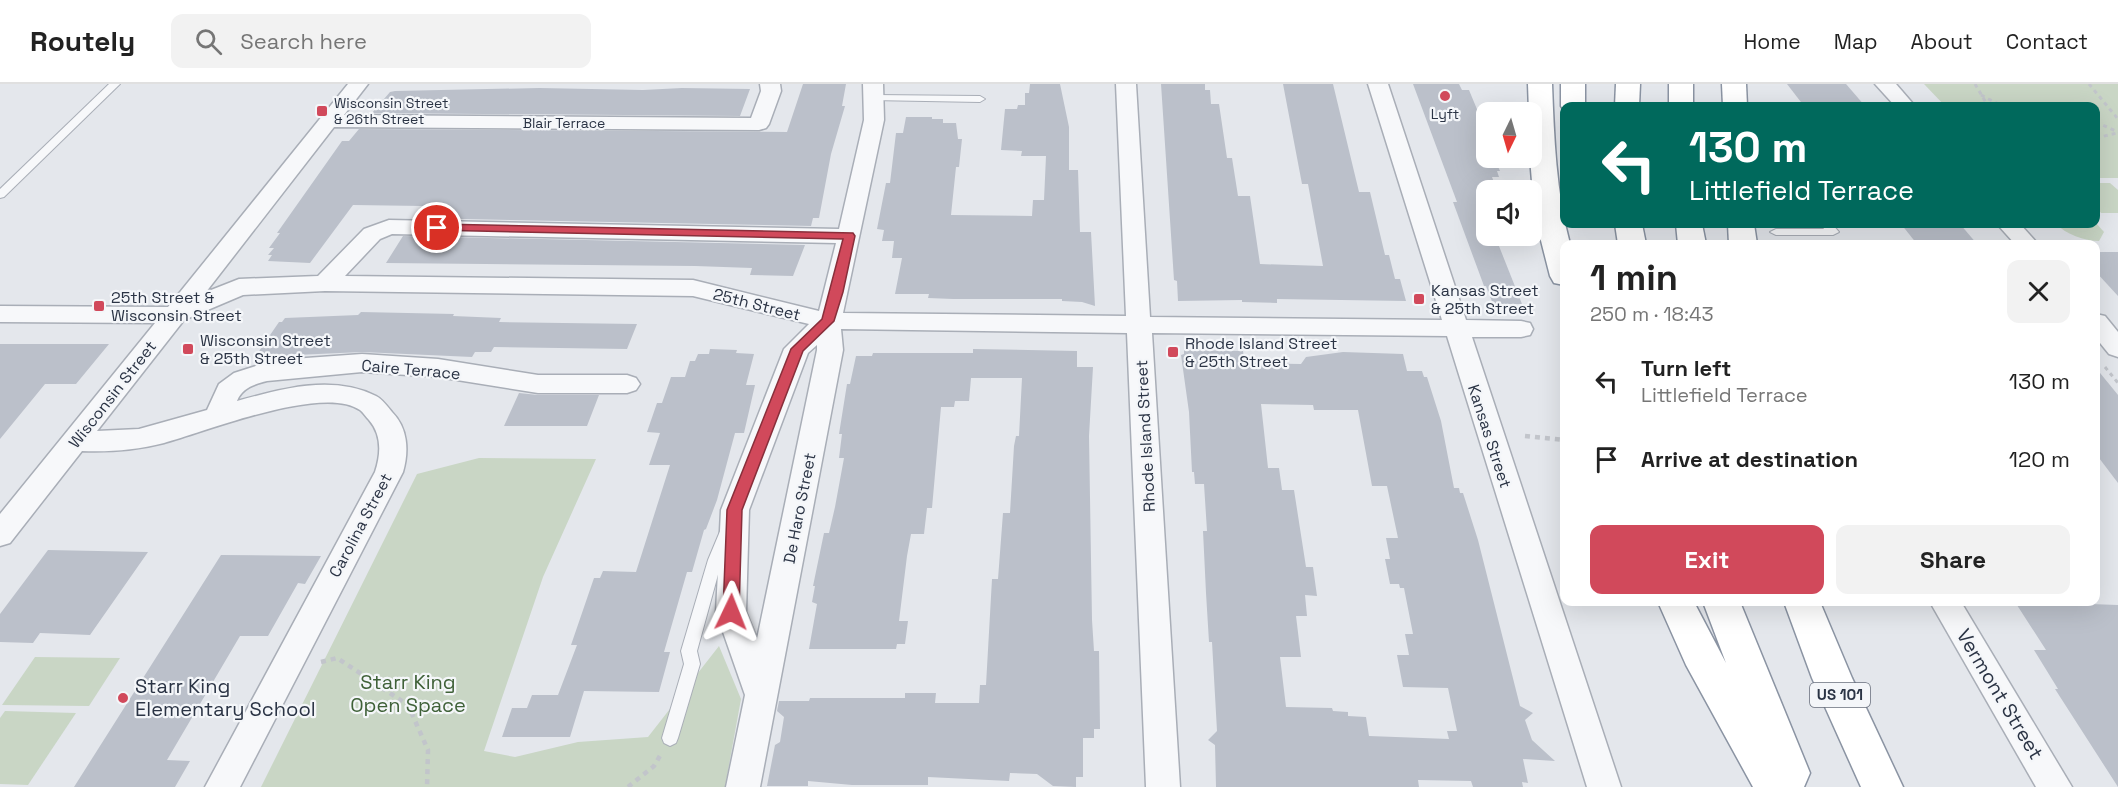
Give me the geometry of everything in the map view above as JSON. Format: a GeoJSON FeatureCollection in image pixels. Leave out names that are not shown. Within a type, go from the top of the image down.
{"type":"FeatureCollection","features":[{"type":"Feature","properties":{"kind":"highway"},"geometry":{"type":"LineString","coordinates":[[1540,84],[1542,144],[1549,217],[1560,260]]}},
{"type":"Feature","properties":{"kind":"highway"},"geometry":{"type":"LineString","coordinates":[[1573,84],[1573,102]]}},
{"type":"Feature","properties":{"kind":"highway"},"geometry":{"type":"LineString","coordinates":[[1627,102],[1628,84]]}},
{"type":"Feature","properties":{"kind":"highway"},"geometry":{"type":"LineString","coordinates":[[1680,84],[1681,102]]}},
{"type":"Feature","properties":{"kind":"highway"},"geometry":{"type":"LineString","coordinates":[[1734,84],[1735,102]]}},
{"type":"Feature","properties":{"kind":"highway"},"geometry":{"type":"LineString","coordinates":[[1748,84],[1748,102]]}},
{"type":"Feature","properties":{"kind":"highway"},"geometry":{"type":"LineString","coordinates":[[1679,606],[1700,653],[1776,787]]}},
{"type":"Feature","properties":{"kind":"highway"},"geometry":{"type":"LineString","coordinates":[[1723,606],[1759,702],[1795,787]]}},
{"type":"Feature","properties":{"kind":"highway","name":"US 101"},"geometry":{"type":"LineString","coordinates":[[1804,606],[1832,678],[1882,787]]}},
{"type":"Feature","properties":{"kind":"street","name":"Wisconsin Street"},"geometry":{"type":"LineString","coordinates":[[0,535],[358,84]]}},
{"type":"Feature","properties":{"kind":"street","name":"Blair Terrace"},"geometry":{"type":"LineString","coordinates":[[327,121],[759,124],[771,91],[770,84]]}},
{"type":"Feature","properties":{"kind":"street","name":"Rhode Island Street"},"geometry":{"type":"LineString","coordinates":[[1126,84],[1163,787]]}},
{"type":"Feature","properties":{"kind":"street","name":"Kansas Street"},"geometry":{"type":"LineString","coordinates":[[1378,84],[1604,787]]}},
{"type":"Feature","properties":{"kind":"street"},"geometry":{"type":"LineString","coordinates":[[1885,84],[1901,102]]}},
{"type":"Feature","properties":{"kind":"street","name":"De Haro Street"},"geometry":{"type":"LineString","coordinates":[[743,787],[830,350],[828,321],[837,292],[874,120],[874,91]]}},
{"type":"Feature","properties":{"kind":"street"},"geometry":{"type":"LineString","coordinates":[[325,283],[372,234],[389,227],[849,236]]}},
{"type":"Feature","properties":{"kind":"street"},"geometry":{"type":"LineString","coordinates":[[2012,228],[2023,240]]}},
{"type":"Feature","properties":{"kind":"street","name":"25th Street"},"geometry":{"type":"LineString","coordinates":[[0,314],[174,315],[239,287],[325,283],[693,288],[828,321],[1521,329]]}},
{"type":"Feature","properties":{"kind":"street"},"geometry":{"type":"LineString","coordinates":[[761,695],[731,612],[735,510],[797,349],[828,321]]}},
{"type":"Feature","properties":{"kind":"street","name":"Caire Terrace"},"geometry":{"type":"LineString","coordinates":[[218,417],[228,390],[243,379],[265,372],[306,367],[362,363],[438,368],[538,384],[627,384]]}},
{"type":"Feature","properties":{"kind":"street","name":"Carolina Street"},"geometry":{"type":"LineString","coordinates":[[75,441],[138,440],[295,396],[317,393],[354,397],[368,402],[385,418],[390,428],[393,448],[389,472],[222,787]]}},
{"type":"Feature","properties":{"kind":"street","name":"Vermont Street"},"geometry":{"type":"LineString","coordinates":[[1946,606],[2055,787]]}},
{"type":"Feature","properties":{"kind":"lane"},"geometry":{"type":"LineString","coordinates":[[0,195],[115,84]]}},
{"type":"Feature","properties":{"kind":"lane"},"geometry":{"type":"LineString","coordinates":[[874,91],[980,99]]}},
{"type":"Feature","properties":{"kind":"lane"},"geometry":{"type":"LineString","coordinates":[[1780,233],[1833,232],[1830,228]]}},
{"type":"Feature","properties":{"kind":"lane"},"geometry":{"type":"LineString","coordinates":[[670,738],[692,664],[689,651],[716,560],[735,510]]}},
{"type":"Feature","properties":{"kind":"path"},"geometry":{"type":"LineString","coordinates":[[1975,84],[1985,102]]}},
{"type":"Feature","properties":{"kind":"path"},"geometry":{"type":"LineString","coordinates":[[2089,84],[2118,119]]}},
{"type":"Feature","properties":{"kind":"path"},"geometry":{"type":"LineString","coordinates":[[1981,95],[1994,102]]}},
{"type":"Feature","properties":{"kind":"path"},"geometry":{"type":"LineString","coordinates":[[2100,125],[2118,133]]}},
{"type":"Feature","properties":{"kind":"path"},"geometry":{"type":"LineString","coordinates":[[2100,137],[2118,133]]}},
{"type":"Feature","properties":{"kind":"path"},"geometry":{"type":"LineString","coordinates":[[1525,436],[1560,440]]}},
{"type":"Feature","properties":{"kind":"path"},"geometry":{"type":"LineString","coordinates":[[316,663],[337,658],[408,705],[428,750],[427,787]]}},
{"type":"Feature","properties":{"kind":"path"},"geometry":{"type":"LineString","coordinates":[[628,787],[654,766],[670,738]]}},
{"type":"Feature","properties":{"kind":"green space"},"geometry":{"type":"Polygon","coordinates":[[[1924,84],[2118,84],[2118,178],[2100,178],[2100,102],[1941,102],[1924,84]]]}},
{"type":"Feature","properties":{"kind":"green space"},"geometry":{"type":"Polygon","coordinates":[[[2100,183],[2110,183],[2118,190],[2118,213],[2101,213],[2100,183]]]}},
{"type":"Feature","properties":{"kind":"green space"},"geometry":{"type":"Polygon","coordinates":[[[2061,228],[2100,228],[2104,232],[2100,240],[2087,240],[2061,228]]]}},
{"type":"Feature","properties":{"kind":"green space","name":"Starr King Open Space"},"geometry":{"type":"Polygon","coordinates":[[[479,458],[596,459],[543,577],[484,751],[515,757],[578,742],[648,737],[719,646],[741,699],[725,787],[261,787],[417,474],[479,458]]]}},
{"type":"Feature","properties":{"kind":"green space"},"geometry":{"type":"Polygon","coordinates":[[[35,657],[120,658],[89,706],[2,705],[35,657]]]}},
{"type":"Feature","properties":{"kind":"green space"},"geometry":{"type":"Polygon","coordinates":[[[5,711],[76,713],[28,785],[0,784],[0,718],[5,711]]]}},
{"type":"Feature","properties":{"kind":"building"},"geometry":{"type":"Polygon","coordinates":[[[803,84],[846,84],[842,106],[845,106],[831,154],[819,218],[813,218],[811,226],[415,218],[423,206],[353,205],[310,263],[268,261],[272,255],[268,255],[274,248],[269,248],[280,233],[277,233],[342,141],[349,141],[359,129],[787,132],[803,84]]]}},
{"type":"Feature","properties":{"kind":"building"},"geometry":{"type":"Polygon","coordinates":[[[1030,84],[1060,84],[1069,127],[1069,170],[1078,170],[1080,232],[1091,232],[1095,306],[1082,302],[1062,301],[1062,299],[953,299],[928,298],[929,294],[895,294],[902,258],[892,258],[894,241],[882,241],[884,230],[877,229],[886,183],[890,183],[896,133],[903,133],[906,117],[932,117],[932,119],[943,119],[943,123],[956,123],[958,139],[962,139],[959,167],[956,167],[951,215],[1032,216],[1033,200],[1044,200],[1046,156],[1021,156],[1022,151],[1001,150],[1005,109],[1017,109],[1018,105],[1025,105],[1025,93],[1029,93],[1030,84]]]}},
{"type":"Feature","properties":{"kind":"building"},"geometry":{"type":"Polygon","coordinates":[[[1161,84],[1205,84],[1205,90],[1210,90],[1211,104],[1219,104],[1227,158],[1232,158],[1238,196],[1250,196],[1260,264],[1323,266],[1308,184],[1302,184],[1283,84],[1333,84],[1359,192],[1370,192],[1385,255],[1389,255],[1395,279],[1400,279],[1406,301],[1277,299],[1277,303],[1242,302],[1242,300],[1178,301],[1177,281],[1174,280],[1161,84]]]}},
{"type":"Feature","properties":{"kind":"building"},"geometry":{"type":"Polygon","coordinates":[[[1413,84],[1459,84],[1462,90],[1469,90],[1476,107],[1476,168],[1499,168],[1500,171],[1497,171],[1499,177],[1492,177],[1493,180],[1476,180],[1476,246],[1499,246],[1522,304],[1493,304],[1484,286],[1453,202],[1457,202],[1413,84]]]}},
{"type":"Feature","properties":{"kind":"building"},"geometry":{"type":"Polygon","coordinates":[[[1787,84],[1846,84],[1862,102],[1801,102],[1787,84]]]}},
{"type":"Feature","properties":{"kind":"building"},"geometry":{"type":"Polygon","coordinates":[[[539,88],[750,89],[740,116],[372,113],[390,92],[395,91],[539,88]]]}},
{"type":"Feature","properties":{"kind":"building"},"geometry":{"type":"Polygon","coordinates":[[[1904,228],[1963,228],[1974,240],[1914,240],[1904,228]]]}},
{"type":"Feature","properties":{"kind":"building"},"geometry":{"type":"Polygon","coordinates":[[[403,236],[805,245],[793,276],[750,275],[752,268],[695,266],[386,263],[403,236]]]}},
{"type":"Feature","properties":{"kind":"building"},"geometry":{"type":"Polygon","coordinates":[[[2100,252],[2118,252],[2118,296],[2100,276],[2100,252]]]}},
{"type":"Feature","properties":{"kind":"building"},"geometry":{"type":"Polygon","coordinates":[[[361,312],[454,314],[453,316],[501,318],[499,322],[637,324],[627,349],[494,347],[491,352],[475,352],[472,357],[362,352],[255,357],[279,322],[285,318],[358,315],[361,312]]]}},
{"type":"Feature","properties":{"kind":"building"},"geometry":{"type":"Polygon","coordinates":[[[0,344],[109,344],[76,384],[45,384],[0,439],[0,344]]]}},
{"type":"Feature","properties":{"kind":"building"},"geometry":{"type":"Polygon","coordinates":[[[710,349],[737,350],[736,353],[754,354],[746,385],[755,385],[744,433],[735,433],[717,500],[704,530],[692,572],[687,572],[664,652],[670,652],[659,692],[584,691],[570,737],[502,737],[512,708],[527,708],[532,695],[558,695],[577,645],[571,645],[594,578],[600,578],[603,571],[636,572],[670,465],[649,465],[660,433],[647,432],[657,403],[662,403],[671,377],[685,377],[690,361],[695,361],[698,354],[709,354],[710,349]]]}},
{"type":"Feature","properties":{"kind":"building"},"geometry":{"type":"Polygon","coordinates":[[[973,349],[1077,351],[1077,367],[1093,367],[1089,436],[1092,620],[1094,651],[1099,651],[1100,729],[1094,729],[1094,738],[1083,738],[1083,777],[1076,777],[1076,787],[1053,786],[1037,774],[1010,773],[1009,781],[928,777],[928,785],[852,785],[808,781],[808,786],[767,786],[775,745],[780,742],[784,717],[777,711],[779,701],[809,701],[810,698],[905,698],[905,693],[936,693],[935,703],[979,703],[980,685],[986,685],[992,579],[998,579],[1003,513],[1010,513],[1014,446],[1016,436],[1019,436],[1022,378],[971,378],[969,401],[955,401],[954,407],[941,407],[932,508],[927,508],[924,534],[911,534],[907,556],[899,621],[908,621],[905,644],[897,644],[896,649],[809,649],[817,604],[812,602],[815,586],[813,586],[824,533],[829,533],[835,507],[844,458],[839,458],[842,434],[839,434],[847,384],[850,384],[856,356],[872,356],[873,353],[973,353],[973,349]]]}},
{"type":"Feature","properties":{"kind":"building"},"geometry":{"type":"Polygon","coordinates":[[[1184,350],[1243,351],[1245,363],[1301,364],[1306,357],[1343,352],[1403,354],[1407,371],[1422,371],[1424,377],[1427,377],[1441,421],[1454,488],[1459,488],[1460,493],[1463,493],[1478,540],[1520,706],[1533,713],[1525,720],[1532,740],[1555,761],[1523,759],[1528,783],[1522,782],[1523,787],[1473,787],[1471,781],[1418,780],[1419,787],[1216,787],[1215,745],[1208,740],[1217,731],[1212,642],[1209,642],[1206,593],[1203,531],[1207,531],[1204,484],[1195,484],[1194,472],[1192,472],[1189,412],[1181,355],[1184,354],[1184,350]],[[1261,404],[1268,468],[1279,468],[1282,490],[1294,490],[1306,567],[1313,567],[1317,596],[1305,595],[1307,616],[1296,616],[1301,657],[1280,657],[1286,707],[1332,708],[1333,711],[1348,712],[1348,716],[1366,717],[1369,736],[1449,739],[1447,731],[1457,731],[1448,688],[1403,687],[1397,655],[1409,655],[1405,634],[1413,634],[1404,588],[1400,588],[1399,584],[1390,584],[1385,559],[1390,559],[1386,538],[1398,538],[1387,486],[1372,486],[1358,410],[1314,410],[1313,405],[1261,404]]]}},
{"type":"Feature","properties":{"kind":"building"},"geometry":{"type":"Polygon","coordinates":[[[2100,373],[2118,395],[2118,483],[2100,459],[2100,373]]]}},
{"type":"Feature","properties":{"kind":"building"},"geometry":{"type":"Polygon","coordinates":[[[519,393],[599,395],[587,426],[504,426],[519,393]]]}},
{"type":"Feature","properties":{"kind":"building"},"geometry":{"type":"Polygon","coordinates":[[[48,550],[148,552],[90,635],[40,633],[33,643],[0,642],[0,614],[48,550]]]}},
{"type":"Feature","properties":{"kind":"building"},"geometry":{"type":"Polygon","coordinates":[[[221,555],[321,556],[305,584],[298,583],[268,636],[240,636],[167,760],[190,761],[175,787],[74,787],[221,555]]]}},
{"type":"Feature","properties":{"kind":"building"},"geometry":{"type":"Polygon","coordinates":[[[2118,605],[2118,787],[2055,689],[2058,689],[2034,650],[2046,650],[2018,606],[2118,605]]]}},
{"type":"Feature","properties":{"kind":"place","name":"Lyft"},"geometry":{"type":"Point","coordinates":[1445,96]}},
{"type":"Feature","properties":{"kind":"place","name":"Wisconsin Street & 26th Street"},"geometry":{"type":"Point","coordinates":[322,111]}},
{"type":"Feature","properties":{"kind":"place","name":"Kansas Street & 25th Street"},"geometry":{"type":"Point","coordinates":[1419,299]}},
{"type":"Feature","properties":{"kind":"place","name":"25th Street & Wisconsin Street"},"geometry":{"type":"Point","coordinates":[99,306]}},
{"type":"Feature","properties":{"kind":"place","name":"Wisconsin Street & 25th Street"},"geometry":{"type":"Point","coordinates":[188,349]}},
{"type":"Feature","properties":{"kind":"place","name":"Rhode Island Street & 25th Street"},"geometry":{"type":"Point","coordinates":[1173,352]}},
{"type":"Feature","properties":{"kind":"place","name":"Starr King Elementary School"},"geometry":{"type":"Point","coordinates":[123,698]}},
{"type":"Feature","properties":{"kind":"route"},"geometry":{"type":"LineString","coordinates":[[437,228],[849,236],[828,321],[797,349],[735,510],[731,612]]}}]}
